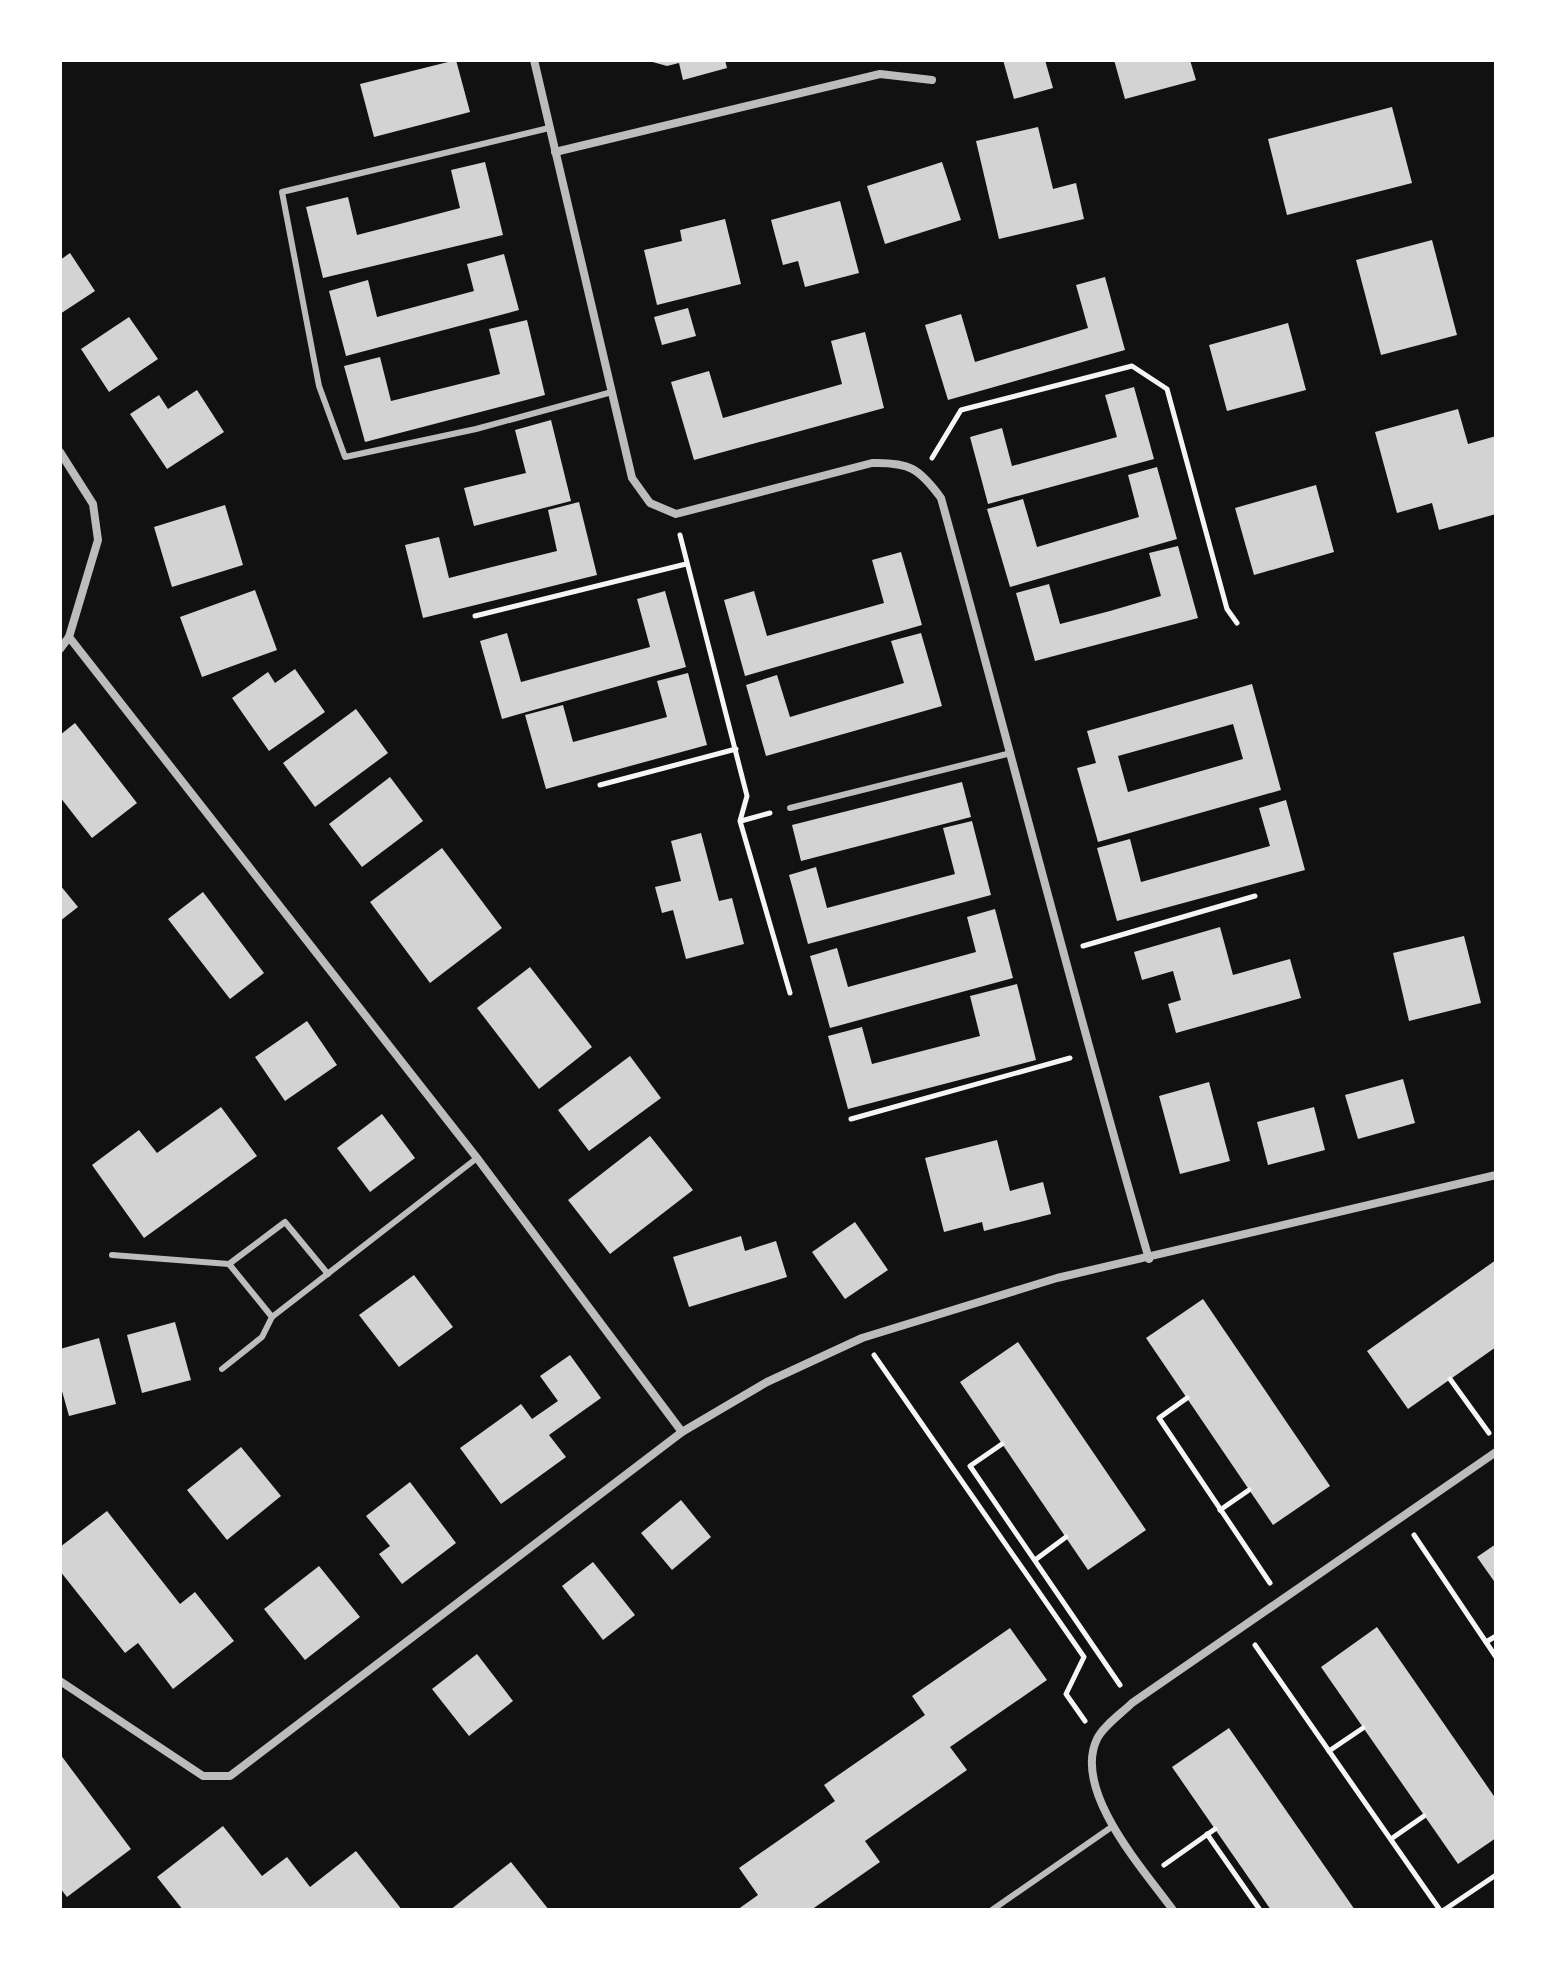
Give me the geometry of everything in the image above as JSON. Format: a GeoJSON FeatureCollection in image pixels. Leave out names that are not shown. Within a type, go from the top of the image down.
{"type":"FeatureCollection","features":[{"type":"Feature","properties":{"kind":"street"},"geometry":{"type":"LineString","coordinates":[[534,60],[632,478],[650,503],[676,514],[872,463],[897,462],[923,473],[941,498],[1065,951],[1089,1053],[1149,1259]]}},
{"type":"Feature","properties":{"kind":"street"},"geometry":{"type":"LineString","coordinates":[[555,152],[880,74],[932,80]]}},
{"type":"Feature","properties":{"kind":"street"},"geometry":{"type":"LineString","coordinates":[[60,452],[93,504],[98,540],[69,637],[60,649]]}},
{"type":"Feature","properties":{"kind":"street"},"geometry":{"type":"LineString","coordinates":[[69,637],[477,1158],[682,1432]]}},
{"type":"Feature","properties":{"kind":"street"},"geometry":{"type":"LineString","coordinates":[[60,1681],[203,1776],[230,1776],[682,1432],[767,1382],[862,1338],[1057,1278],[1149,1259],[1496,1175]]}},
{"type":"Feature","properties":{"kind":"street"},"geometry":{"type":"LineString","coordinates":[[1173,1910],[1113,1826],[1091,1776],[1097,1738],[1132,1703],[1496,1452]]}},
{"type":"Feature","properties":{"kind":"lane"},"geometry":{"type":"LineString","coordinates":[[549,128],[282,192],[319,386],[345,457],[476,429],[612,392]]}},
{"type":"Feature","properties":{"kind":"lane"},"geometry":{"type":"LineString","coordinates":[[790,808],[1011,753]]}},
{"type":"Feature","properties":{"kind":"lane"},"geometry":{"type":"LineString","coordinates":[[222,1369],[262,1337],[272,1317],[477,1158]]}},
{"type":"Feature","properties":{"kind":"lane"},"geometry":{"type":"LineString","coordinates":[[112,1255],[229,1264],[285,1222],[328,1274]]}},
{"type":"Feature","properties":{"kind":"lane"},"geometry":{"type":"LineString","coordinates":[[229,1264],[272,1317]]}},
{"type":"Feature","properties":{"kind":"lane"},"geometry":{"type":"LineString","coordinates":[[992,1910],[1113,1826]]}},
{"type":"Feature","properties":{"kind":"path"},"geometry":{"type":"LineString","coordinates":[[923,473],[961,410],[1132,366],[1167,389],[1227,609],[1237,623]]}},
{"type":"Feature","properties":{"kind":"path"},"geometry":{"type":"LineString","coordinates":[[676,514],[686,564],[747,796],[740,821],[790,993]]}},
{"type":"Feature","properties":{"kind":"path"},"geometry":{"type":"LineString","coordinates":[[475,616],[686,564]]}},
{"type":"Feature","properties":{"kind":"path"},"geometry":{"type":"LineString","coordinates":[[600,785],[736,749]]}},
{"type":"Feature","properties":{"kind":"path"},"geometry":{"type":"LineString","coordinates":[[740,821],[790,808]]}},
{"type":"Feature","properties":{"kind":"path"},"geometry":{"type":"LineString","coordinates":[[1065,951],[1255,896]]}},
{"type":"Feature","properties":{"kind":"path"},"geometry":{"type":"LineString","coordinates":[[851,1119],[1089,1053]]}},
{"type":"Feature","properties":{"kind":"path"},"geometry":{"type":"LineString","coordinates":[[862,1338],[1084,1657],[1066,1694],[1097,1738]]}},
{"type":"Feature","properties":{"kind":"path"},"geometry":{"type":"LineString","coordinates":[[1450,1379],[1489,1433]]}},
{"type":"Feature","properties":{"kind":"path"},"geometry":{"type":"LineString","coordinates":[[1187,1398],[1159,1418],[1281,1601]]}},
{"type":"Feature","properties":{"kind":"path"},"geometry":{"type":"LineString","coordinates":[[1002,1444],[970,1466],[1132,1703]]}},
{"type":"Feature","properties":{"kind":"path"},"geometry":{"type":"LineString","coordinates":[[1220,1510],[1249,1490]]}},
{"type":"Feature","properties":{"kind":"path"},"geometry":{"type":"LineString","coordinates":[[1403,1517],[1496,1657]]}},
{"type":"Feature","properties":{"kind":"path"},"geometry":{"type":"LineString","coordinates":[[1035,1560],[1066,1537]]}},
{"type":"Feature","properties":{"kind":"path"},"geometry":{"type":"LineString","coordinates":[[1242,1627],[1442,1910],[1496,1875]]}},
{"type":"Feature","properties":{"kind":"path"},"geometry":{"type":"LineString","coordinates":[[1486,1642],[1496,1636]]}},
{"type":"Feature","properties":{"kind":"path"},"geometry":{"type":"LineString","coordinates":[[1329,1751],[1363,1728]]}},
{"type":"Feature","properties":{"kind":"path"},"geometry":{"type":"LineString","coordinates":[[1391,1839],[1424,1816]]}},
{"type":"Feature","properties":{"kind":"path"},"geometry":{"type":"LineString","coordinates":[[1148,1876],[1215,1829]]}},
{"type":"Feature","properties":{"kind":"path"},"geometry":{"type":"LineString","coordinates":[[1207,1834],[1260,1910]]}},
{"type":"Feature","properties":{"kind":"building"},"geometry":{"type":"Polygon","coordinates":[[[456,60],[470,112],[374,137],[360,84],[456,60]]]}},
{"type":"Feature","properties":{"kind":"building"},"geometry":{"type":"Polygon","coordinates":[[[725,60],[727,68],[683,80],[679,63],[667,66],[649,61],[725,60]]]}},
{"type":"Feature","properties":{"kind":"building"},"geometry":{"type":"Polygon","coordinates":[[[1003,60],[1045,60],[1053,88],[1014,99],[1003,60]]]}},
{"type":"Feature","properties":{"kind":"building"},"geometry":{"type":"Polygon","coordinates":[[[1114,60],[1190,60],[1196,80],[1125,99],[1114,60]]]}},
{"type":"Feature","properties":{"kind":"building"},"geometry":{"type":"Polygon","coordinates":[[[1392,107],[1412,183],[1287,215],[1268,139],[1392,107]]]}},
{"type":"Feature","properties":{"kind":"building"},"geometry":{"type":"Polygon","coordinates":[[[1038,127],[1053,189],[1076,183],[1084,219],[999,239],[976,141],[1038,127]]]}},
{"type":"Feature","properties":{"kind":"building"},"geometry":{"type":"Polygon","coordinates":[[[485,162],[503,235],[323,278],[306,207],[348,197],[357,235],[460,208],[451,170],[485,162]]]}},
{"type":"Feature","properties":{"kind":"building"},"geometry":{"type":"Polygon","coordinates":[[[942,162],[961,220],[885,244],[867,186],[942,162]]]}},
{"type":"Feature","properties":{"kind":"building"},"geometry":{"type":"Polygon","coordinates":[[[840,201],[859,273],[805,287],[798,261],[783,265],[771,220],[840,201]]]}},
{"type":"Feature","properties":{"kind":"building"},"geometry":{"type":"Polygon","coordinates":[[[725,219],[741,284],[657,305],[644,250],[682,241],[680,230],[725,219]]]}},
{"type":"Feature","properties":{"kind":"building"},"geometry":{"type":"Polygon","coordinates":[[[1432,240],[1457,335],[1381,355],[1356,260],[1432,240]]]}},
{"type":"Feature","properties":{"kind":"building"},"geometry":{"type":"Polygon","coordinates":[[[70,253],[95,291],[60,314],[60,260],[70,253]]]}},
{"type":"Feature","properties":{"kind":"building"},"geometry":{"type":"Polygon","coordinates":[[[504,254],[519,310],[346,356],[329,291],[368,280],[377,317],[474,291],[467,264],[504,254]]]}},
{"type":"Feature","properties":{"kind":"building"},"geometry":{"type":"Polygon","coordinates":[[[1105,277],[1125,350],[948,400],[925,325],[961,314],[975,362],[1088,328],[1076,285],[1105,277]]]}},
{"type":"Feature","properties":{"kind":"building"},"geometry":{"type":"Polygon","coordinates":[[[688,308],[696,336],[662,345],[654,317],[688,308]]]}},
{"type":"Feature","properties":{"kind":"building"},"geometry":{"type":"Polygon","coordinates":[[[129,317],[158,359],[109,392],[81,349],[129,317]]]}},
{"type":"Feature","properties":{"kind":"building"},"geometry":{"type":"Polygon","coordinates":[[[527,320],[545,395],[365,442],[344,366],[380,357],[391,401],[500,374],[489,329],[527,320]]]}},
{"type":"Feature","properties":{"kind":"building"},"geometry":{"type":"Polygon","coordinates":[[[1288,323],[1306,390],[1227,411],[1209,345],[1288,323]]]}},
{"type":"Feature","properties":{"kind":"building"},"geometry":{"type":"Polygon","coordinates":[[[865,332],[884,408],[694,460],[671,382],[709,371],[723,418],[842,384],[831,341],[865,332]]]}},
{"type":"Feature","properties":{"kind":"building"},"geometry":{"type":"Polygon","coordinates":[[[1134,387],[1154,459],[988,504],[970,437],[1002,428],[1012,466],[1117,437],[1105,395],[1134,387]]]}},
{"type":"Feature","properties":{"kind":"building"},"geometry":{"type":"Polygon","coordinates":[[[197,390],[224,432],[167,469],[130,414],[159,395],[168,409],[197,390]]]}},
{"type":"Feature","properties":{"kind":"building"},"geometry":{"type":"Polygon","coordinates":[[[1458,409],[1468,444],[1496,436],[1496,514],[1439,530],[1432,503],[1397,513],[1375,432],[1458,409]]]}},
{"type":"Feature","properties":{"kind":"building"},"geometry":{"type":"Polygon","coordinates":[[[551,420],[571,501],[474,526],[464,488],[526,473],[515,430],[551,420]]]}},
{"type":"Feature","properties":{"kind":"building"},"geometry":{"type":"Polygon","coordinates":[[[1157,467],[1177,539],[1010,587],[987,509],[1023,499],[1037,547],[1139,517],[1128,475],[1157,467]]]}},
{"type":"Feature","properties":{"kind":"building"},"geometry":{"type":"Polygon","coordinates":[[[1316,485],[1334,552],[1254,575],[1235,508],[1316,485]]]}},
{"type":"Feature","properties":{"kind":"building"},"geometry":{"type":"Polygon","coordinates":[[[579,502],[597,575],[423,618],[405,545],[439,537],[449,578],[557,551],[548,510],[579,502]]]}},
{"type":"Feature","properties":{"kind":"building"},"geometry":{"type":"Polygon","coordinates":[[[225,505],[243,565],[172,587],[154,527],[225,505]]]}},
{"type":"Feature","properties":{"kind":"building"},"geometry":{"type":"Polygon","coordinates":[[[1178,546],[1198,618],[1035,661],[1016,593],[1049,584],[1060,624],[1110,611],[1161,596],[1149,553],[1178,546]]]}},
{"type":"Feature","properties":{"kind":"building"},"geometry":{"type":"Polygon","coordinates":[[[901,552],[922,625],[745,676],[724,600],[754,591],[767,636],[884,603],[872,560],[901,552]]]}},
{"type":"Feature","properties":{"kind":"building"},"geometry":{"type":"Polygon","coordinates":[[[255,590],[277,650],[202,677],[180,617],[255,590]]]}},
{"type":"Feature","properties":{"kind":"building"},"geometry":{"type":"Polygon","coordinates":[[[665,591],[686,667],[502,719],[480,641],[507,633],[521,682],[650,647],[637,599],[665,591]]]}},
{"type":"Feature","properties":{"kind":"building"},"geometry":{"type":"Polygon","coordinates":[[[921,633],[942,706],[766,756],[746,685],[777,675],[790,717],[904,683],[891,641],[921,633]]]}},
{"type":"Feature","properties":{"kind":"building"},"geometry":{"type":"Polygon","coordinates":[[[295,669],[325,712],[269,751],[232,698],[268,672],[275,683],[295,669]]]}},
{"type":"Feature","properties":{"kind":"building"},"geometry":{"type":"Polygon","coordinates":[[[688,673],[707,745],[546,789],[525,715],[563,705],[573,742],[667,717],[657,681],[688,673]]]}},
{"type":"Feature","properties":{"kind":"building"},"geometry":{"type":"Polygon","coordinates":[[[1252,684],[1281,790],[1098,842],[1077,768],[1096,763],[1087,731],[1252,684]],[[1233,724],[1118,756],[1128,792],[1243,759],[1233,724]]]}},
{"type":"Feature","properties":{"kind":"building"},"geometry":{"type":"Polygon","coordinates":[[[356,709],[388,753],[315,807],[283,763],[356,709]]]}},
{"type":"Feature","properties":{"kind":"building"},"geometry":{"type":"Polygon","coordinates":[[[75,723],[137,803],[92,838],[60,797],[60,735],[75,723]]]}},
{"type":"Feature","properties":{"kind":"building"},"geometry":{"type":"Polygon","coordinates":[[[390,777],[423,821],[362,867],[329,824],[390,777]]]}},
{"type":"Feature","properties":{"kind":"building"},"geometry":{"type":"Polygon","coordinates":[[[962,782],[971,817],[801,861],[792,825],[962,782]]]}},
{"type":"Feature","properties":{"kind":"building"},"geometry":{"type":"Polygon","coordinates":[[[1286,800],[1305,870],[1117,921],[1097,848],[1130,839],[1141,882],[1270,846],[1259,808],[1286,800]]]}},
{"type":"Feature","properties":{"kind":"building"},"geometry":{"type":"Polygon","coordinates":[[[972,821],[991,895],[808,944],[789,875],[816,867],[827,908],[955,874],[943,828],[972,821]]]}},
{"type":"Feature","properties":{"kind":"building"},"geometry":{"type":"Polygon","coordinates":[[[701,833],[719,901],[732,898],[744,944],[686,959],[673,910],[662,913],[655,887],[681,881],[671,841],[701,833]]]}},
{"type":"Feature","properties":{"kind":"building"},"geometry":{"type":"Polygon","coordinates":[[[442,848],[502,928],[430,983],[370,902],[442,848]]]}},
{"type":"Feature","properties":{"kind":"building"},"geometry":{"type":"Polygon","coordinates":[[[60,885],[78,907],[60,921],[60,885]]]}},
{"type":"Feature","properties":{"kind":"building"},"geometry":{"type":"Polygon","coordinates":[[[203,892],[264,973],[230,999],[168,919],[203,892]]]}},
{"type":"Feature","properties":{"kind":"building"},"geometry":{"type":"Polygon","coordinates":[[[995,909],[1013,978],[830,1028],[810,956],[837,948],[848,987],[976,952],[967,917],[995,909]]]}},
{"type":"Feature","properties":{"kind":"building"},"geometry":{"type":"Polygon","coordinates":[[[1220,927],[1233,975],[1290,959],[1301,998],[1176,1033],[1168,1004],[1181,1000],[1173,971],[1142,980],[1134,952],[1220,927]]]}},
{"type":"Feature","properties":{"kind":"building"},"geometry":{"type":"Polygon","coordinates":[[[1464,936],[1481,1003],[1409,1021],[1393,953],[1464,936]]]}},
{"type":"Feature","properties":{"kind":"building"},"geometry":{"type":"Polygon","coordinates":[[[530,967],[592,1047],[539,1089],[477,1008],[530,967]]]}},
{"type":"Feature","properties":{"kind":"building"},"geometry":{"type":"Polygon","coordinates":[[[1017,984],[1036,1060],[848,1109],[828,1036],[862,1027],[872,1064],[980,1036],[970,996],[1017,984]]]}},
{"type":"Feature","properties":{"kind":"building"},"geometry":{"type":"Polygon","coordinates":[[[307,1021],[337,1065],[285,1101],[255,1057],[307,1021]]]}},
{"type":"Feature","properties":{"kind":"building"},"geometry":{"type":"Polygon","coordinates":[[[630,1056],[661,1098],[589,1151],[558,1110],[630,1056]]]}},
{"type":"Feature","properties":{"kind":"building"},"geometry":{"type":"Polygon","coordinates":[[[1403,1079],[1415,1123],[1358,1139],[1345,1095],[1403,1079]]]}},
{"type":"Feature","properties":{"kind":"building"},"geometry":{"type":"Polygon","coordinates":[[[1209,1082],[1230,1161],[1180,1174],[1159,1096],[1209,1082]]]}},
{"type":"Feature","properties":{"kind":"building"},"geometry":{"type":"Polygon","coordinates":[[[221,1107],[257,1156],[144,1238],[92,1165],[139,1130],[157,1153],[221,1107]]]}},
{"type":"Feature","properties":{"kind":"building"},"geometry":{"type":"Polygon","coordinates":[[[1314,1107],[1325,1150],[1268,1165],[1257,1122],[1314,1107]]]}},
{"type":"Feature","properties":{"kind":"building"},"geometry":{"type":"Polygon","coordinates":[[[382,1114],[415,1158],[370,1192],[337,1148],[382,1114]]]}},
{"type":"Feature","properties":{"kind":"building"},"geometry":{"type":"Polygon","coordinates":[[[650,1136],[693,1190],[610,1254],[568,1200],[650,1136]]]}},
{"type":"Feature","properties":{"kind":"building"},"geometry":{"type":"Polygon","coordinates":[[[997,1140],[1010,1191],[1043,1182],[1051,1214],[984,1231],[982,1222],[944,1232],[925,1158],[997,1140]]]}},
{"type":"Feature","properties":{"kind":"building"},"geometry":{"type":"Polygon","coordinates":[[[855,1222],[888,1270],[845,1299],[812,1252],[855,1222]]]}},
{"type":"Feature","properties":{"kind":"building"},"geometry":{"type":"Polygon","coordinates":[[[741,1236],[745,1251],[776,1241],[787,1277],[689,1307],[673,1257],[741,1236]]]}},
{"type":"Feature","properties":{"kind":"building"},"geometry":{"type":"Polygon","coordinates":[[[1496,1260],[1496,1347],[1408,1409],[1367,1351],[1496,1260]]]}},
{"type":"Feature","properties":{"kind":"building"},"geometry":{"type":"Polygon","coordinates":[[[414,1275],[453,1327],[399,1367],[359,1315],[414,1275]]]}},
{"type":"Feature","properties":{"kind":"building"},"geometry":{"type":"Polygon","coordinates":[[[1203,1299],[1330,1486],[1273,1525],[1146,1338],[1203,1299]]]}},
{"type":"Feature","properties":{"kind":"building"},"geometry":{"type":"Polygon","coordinates":[[[175,1322],[191,1380],[142,1393],[127,1335],[175,1322]]]}},
{"type":"Feature","properties":{"kind":"building"},"geometry":{"type":"Polygon","coordinates":[[[99,1338],[116,1404],[69,1416],[60,1384],[60,1349],[99,1338]]]}},
{"type":"Feature","properties":{"kind":"building"},"geometry":{"type":"Polygon","coordinates":[[[1018,1342],[1146,1530],[1088,1570],[960,1382],[1018,1342]]]}},
{"type":"Feature","properties":{"kind":"building"},"geometry":{"type":"Polygon","coordinates":[[[570,1355],[601,1398],[549,1435],[566,1457],[501,1504],[460,1448],[521,1404],[532,1419],[558,1401],[540,1376],[570,1355]]]}},
{"type":"Feature","properties":{"kind":"building"},"geometry":{"type":"Polygon","coordinates":[[[241,1447],[281,1496],[227,1540],[187,1490],[241,1447]]]}},
{"type":"Feature","properties":{"kind":"building"},"geometry":{"type":"Polygon","coordinates":[[[410,1482],[456,1543],[402,1584],[379,1554],[390,1546],[366,1516],[410,1482]]]}},
{"type":"Feature","properties":{"kind":"building"},"geometry":{"type":"Polygon","coordinates":[[[681,1500],[711,1537],[672,1570],[641,1533],[681,1500]]]}},
{"type":"Feature","properties":{"kind":"building"},"geometry":{"type":"Polygon","coordinates":[[[107,1511],[180,1604],[195,1592],[234,1641],[173,1689],[138,1643],[125,1653],[60,1571],[60,1547],[107,1511]]]}},
{"type":"Feature","properties":{"kind":"building"},"geometry":{"type":"Polygon","coordinates":[[[1496,1544],[1496,1584],[1477,1557],[1496,1544]]]}},
{"type":"Feature","properties":{"kind":"building"},"geometry":{"type":"Polygon","coordinates":[[[593,1562],[635,1615],[603,1640],[562,1586],[593,1562]]]}},
{"type":"Feature","properties":{"kind":"building"},"geometry":{"type":"Polygon","coordinates":[[[319,1566],[360,1617],[305,1660],[264,1609],[319,1566]]]}},
{"type":"Feature","properties":{"kind":"building"},"geometry":{"type":"Polygon","coordinates":[[[1377,1627],[1496,1799],[1496,1838],[1458,1864],[1321,1667],[1377,1627]]]}},
{"type":"Feature","properties":{"kind":"building"},"geometry":{"type":"Polygon","coordinates":[[[1010,1628],[1047,1680],[950,1747],[967,1770],[865,1841],[880,1862],[811,1910],[737,1910],[758,1895],[739,1868],[835,1801],[824,1785],[925,1715],[912,1696],[1010,1628]]]}},
{"type":"Feature","properties":{"kind":"building"},"geometry":{"type":"Polygon","coordinates":[[[477,1654],[513,1701],[469,1736],[432,1689],[477,1654]]]}},
{"type":"Feature","properties":{"kind":"building"},"geometry":{"type":"Polygon","coordinates":[[[1229,1728],[1355,1910],[1271,1910],[1172,1767],[1229,1728]]]}},
{"type":"Feature","properties":{"kind":"building"},"geometry":{"type":"Polygon","coordinates":[[[60,1754],[131,1849],[67,1897],[60,1888],[60,1754]]]}},
{"type":"Feature","properties":{"kind":"building"},"geometry":{"type":"Polygon","coordinates":[[[223,1826],[262,1876],[287,1857],[310,1887],[356,1851],[402,1910],[183,1910],[157,1877],[223,1826]]]}},
{"type":"Feature","properties":{"kind":"building"},"geometry":{"type":"Polygon","coordinates":[[[511,1862],[549,1910],[450,1910],[511,1862]]]}}]}
